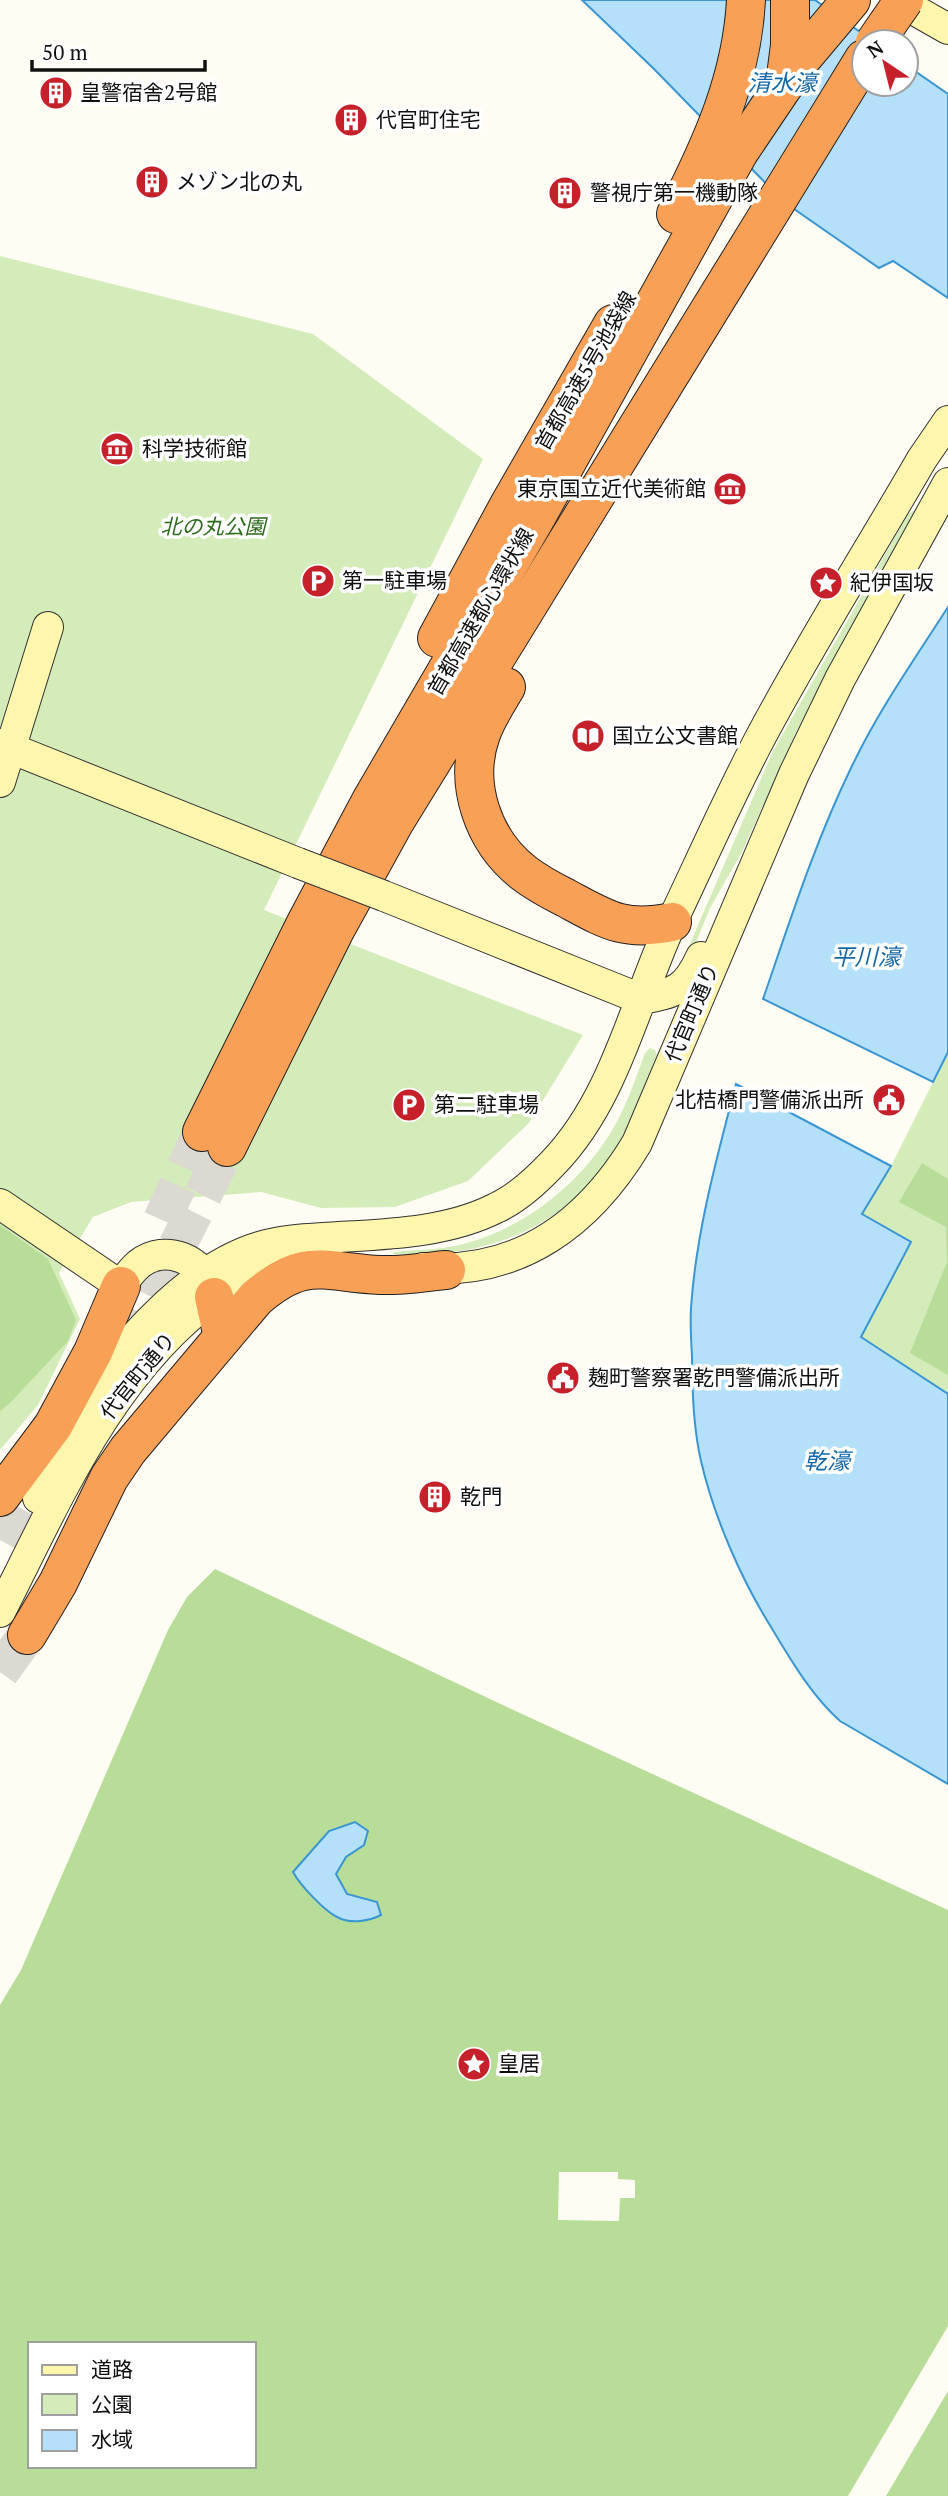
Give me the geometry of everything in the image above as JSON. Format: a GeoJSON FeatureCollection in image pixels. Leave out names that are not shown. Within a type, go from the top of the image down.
{"type":"FeatureCollection","features":[{"type":"Feature","properties":{"kind":"highway","name":"首都高速5号池袋線"},"geometry":{"type":"LineString","coordinates":[[551,530],[671,222],[712,142],[736,71],[746,0]]}},
{"type":"Feature","properties":{"kind":"highway","name":"首都高速5号池袋線"},"geometry":{"type":"LineString","coordinates":[[394,823],[551,530],[734,213],[768,145],[787,72],[790,0]]}},
{"type":"Feature","properties":{"kind":"highway","name":"首都高速都心環状線"},"geometry":{"type":"LineString","coordinates":[[394,823],[215,1140],[306,923],[372,799],[551,530],[752,130],[803,57],[851,0]]}},
{"type":"Feature","properties":{"kind":"highway"},"geometry":{"type":"LineString","coordinates":[[885,28],[904,0]]}},
{"type":"Feature","properties":{"kind":"highway"},"geometry":{"type":"LineString","coordinates":[[672,922],[650,926],[620,924],[542,885],[524,873],[494,841],[477,800],[475,768],[481,735],[551,530],[615,502],[693,340],[850,82]]}},
{"type":"Feature","properties":{"kind":"highway"},"geometry":{"type":"LineString","coordinates":[[13,1624],[58,1583],[109,1478],[128,1450],[256,1298],[274,1283],[289,1274],[306,1269],[382,1275],[446,1270]]}},
{"type":"Feature","properties":{"kind":"highway"},"geometry":{"type":"LineString","coordinates":[[210,1285],[223,1337]]}},
{"type":"Feature","properties":{"kind":"highway"},"geometry":{"type":"LineString","coordinates":[[0,1497],[53,1426],[93,1352],[121,1286]]}},
{"type":"Feature","properties":{"kind":"street"},"geometry":{"type":"LineString","coordinates":[[897,0],[948,29]]}},
{"type":"Feature","properties":{"kind":"street"},"geometry":{"type":"LineString","coordinates":[[928,0],[948,19]]}},
{"type":"Feature","properties":{"kind":"street","name":"代官町通り"},"geometry":{"type":"LineString","coordinates":[[13,1624],[102,1421],[146,1360],[183,1322],[234,1256],[261,1246],[292,1240],[421,1229],[460,1222],[498,1208],[530,1185],[574,1140],[599,1098],[672,922],[757,744],[922,459],[948,421]]}},
{"type":"Feature","properties":{"kind":"street","name":"代官町通り"},"geometry":{"type":"LineString","coordinates":[[0,1577],[85,1404],[108,1371],[149,1323],[210,1285],[291,1257],[337,1256],[446,1270],[482,1265],[549,1240],[602,1194],[637,1143],[794,774],[840,679],[948,483]]}},
{"type":"Feature","properties":{"kind":"street"},"geometry":{"type":"LineString","coordinates":[[0,782],[6,746],[48,626]]}},
{"type":"Feature","properties":{"kind":"street"},"geometry":{"type":"LineString","coordinates":[[791,685],[808,675],[827,673],[840,679]]}},
{"type":"Feature","properties":{"kind":"street"},"geometry":{"type":"LineString","coordinates":[[6,746],[641,999],[670,994],[684,986],[693,975],[715,927],[755,865]]}},
{"type":"Feature","properties":{"kind":"street"},"geometry":{"type":"LineString","coordinates":[[0,1204],[121,1286],[141,1263],[155,1256],[181,1256],[193,1261],[210,1285]]}},
{"type":"Feature","properties":{"kind":"green space","name":"北の丸公園"},"geometry":{"type":"Polygon","coordinates":[[[0,256],[313,334],[483,459],[264,910],[583,1035],[529,1123],[468,1181],[395,1207],[321,1208],[261,1192],[131,1202],[93,1217],[59,1273],[80,1319],[38,1405],[0,1450],[0,256]]]}},
{"type":"Feature","properties":{"kind":"green space"},"geometry":{"type":"Polygon","coordinates":[[[915,510],[918,512],[918,520],[797,730],[742,852],[710,908],[683,975],[677,974],[773,751],[908,514],[915,510]]]}},
{"type":"Feature","properties":{"kind":"green space"},"geometry":{"type":"Polygon","coordinates":[[[650,1048],[655,1050],[657,1055],[626,1130],[593,1180],[570,1202],[545,1221],[518,1235],[489,1245],[426,1254],[393,1254],[468,1243],[493,1234],[517,1222],[560,1192],[596,1154],[611,1132],[626,1104],[645,1053],[650,1048]]]}},
{"type":"Feature","properties":{"kind":"green space"},"geometry":{"type":"Polygon","coordinates":[[[948,1052],[948,1394],[861,1337],[911,1242],[862,1214],[891,1166],[948,1052]]]}},
{"type":"Feature","properties":{"kind":"green space"},"geometry":{"type":"Polygon","coordinates":[[[922,1163],[948,1179],[948,1375],[910,1353],[947,1262],[946,1227],[899,1202],[922,1163]]]}},
{"type":"Feature","properties":{"kind":"green space"},"geometry":{"type":"Polygon","coordinates":[[[0,1225],[48,1259],[76,1320],[68,1341],[0,1411],[0,1225]]]}},
{"type":"Feature","properties":{"kind":"green space","name":"皇居"},"geometry":{"type":"Polygon","coordinates":[[[215,1569],[948,1910],[948,2326],[848,2496],[0,2496],[0,2005],[21,1970],[168,1630],[187,1597],[215,1569]],[[559,2172],[558,2220],[619,2221],[620,2198],[635,2198],[635,2180],[618,2179],[618,2172],[559,2172]]]}},
{"type":"Feature","properties":{"kind":"green space"},"geometry":{"type":"Polygon","coordinates":[[[948,2391],[948,2496],[886,2496],[948,2391]]]}},
{"type":"Feature","properties":{"kind":"water","name":"清水濠"},"geometry":{"type":"Polygon","coordinates":[[[582,0],[815,0],[854,28],[850,28],[850,98],[920,98],[920,75],[948,94],[948,298],[893,261],[879,268],[784,202],[653,68],[582,0]]]}},
{"type":"Feature","properties":{"kind":"water","name":"平川濠"},"geometry":{"type":"Polygon","coordinates":[[[948,607],[948,1052],[933,1082],[763,999],[814,853],[851,768],[885,706],[948,607]]]}},
{"type":"Feature","properties":{"kind":"water","name":"乾濠"},"geometry":{"type":"Polygon","coordinates":[[[736,1084],[891,1166],[862,1214],[911,1242],[861,1337],[948,1394],[948,1784],[840,1721],[811,1689],[749,1589],[721,1525],[707,1482],[698,1448],[695,1422],[691,1308],[702,1223],[736,1084]]]}},
{"type":"Feature","properties":{"kind":"water"},"geometry":{"type":"Polygon","coordinates":[[[355,1822],[368,1831],[364,1845],[346,1857],[336,1874],[347,1894],[377,1902],[381,1915],[355,1921],[344,1920],[327,1910],[307,1891],[293,1872],[329,1831],[355,1822]]]}},
{"type":"Feature","properties":{"kind":"tunnel"},"geometry":{"type":"LineString","coordinates":[[162,1220],[202,1132]]}},
{"type":"Feature","properties":{"kind":"tunnel"},"geometry":{"type":"LineString","coordinates":[[126,1348],[227,1147]]}},
{"type":"Feature","properties":{"kind":"tunnel"},"geometry":{"type":"LineString","coordinates":[[0,1540],[48,1453]]}},
{"type":"Feature","properties":{"kind":"tunnel"},"geometry":{"type":"LineString","coordinates":[[0,1672],[27,1635]]}},
{"type":"Feature","properties":{"kind":"place","name":"皇警宿舎2号館"},"geometry":{"type":"Point","coordinates":[56,93]}},
{"type":"Feature","properties":{"kind":"place","name":"代官町住宅"},"geometry":{"type":"Point","coordinates":[351,120]}},
{"type":"Feature","properties":{"kind":"place","name":"メゾン北の丸"},"geometry":{"type":"Point","coordinates":[152,182]}},
{"type":"Feature","properties":{"kind":"place","name":"警視庁第一機動隊"},"geometry":{"type":"Point","coordinates":[565,193]}},
{"type":"Feature","properties":{"kind":"place","name":"科学技術館"},"geometry":{"type":"Point","coordinates":[117,449]}},
{"type":"Feature","properties":{"kind":"place","name":"東京国立近代美術館"},"geometry":{"type":"Point","coordinates":[730,489]}},
{"type":"Feature","properties":{"kind":"place","name":"第一駐車場"},"geometry":{"type":"Point","coordinates":[318,581]}},
{"type":"Feature","properties":{"kind":"place","name":"紀伊国坂"},"geometry":{"type":"Point","coordinates":[826,583]}},
{"type":"Feature","properties":{"kind":"place","name":"国立公文書館"},"geometry":{"type":"Point","coordinates":[588,736]}},
{"type":"Feature","properties":{"kind":"place","name":"北桔橋門警備派出所"},"geometry":{"type":"Point","coordinates":[889,1100]}},
{"type":"Feature","properties":{"kind":"place","name":"第二駐車場"},"geometry":{"type":"Point","coordinates":[409,1105]}},
{"type":"Feature","properties":{"kind":"place","name":"麹町警察署乾門警備派出所"},"geometry":{"type":"Point","coordinates":[563,1378]}},
{"type":"Feature","properties":{"kind":"place","name":"乾門"},"geometry":{"type":"Point","coordinates":[435,1497]}},
{"type":"Feature","properties":{"kind":"place","name":"皇居"},"geometry":{"type":"Point","coordinates":[474,2064]}}]}
